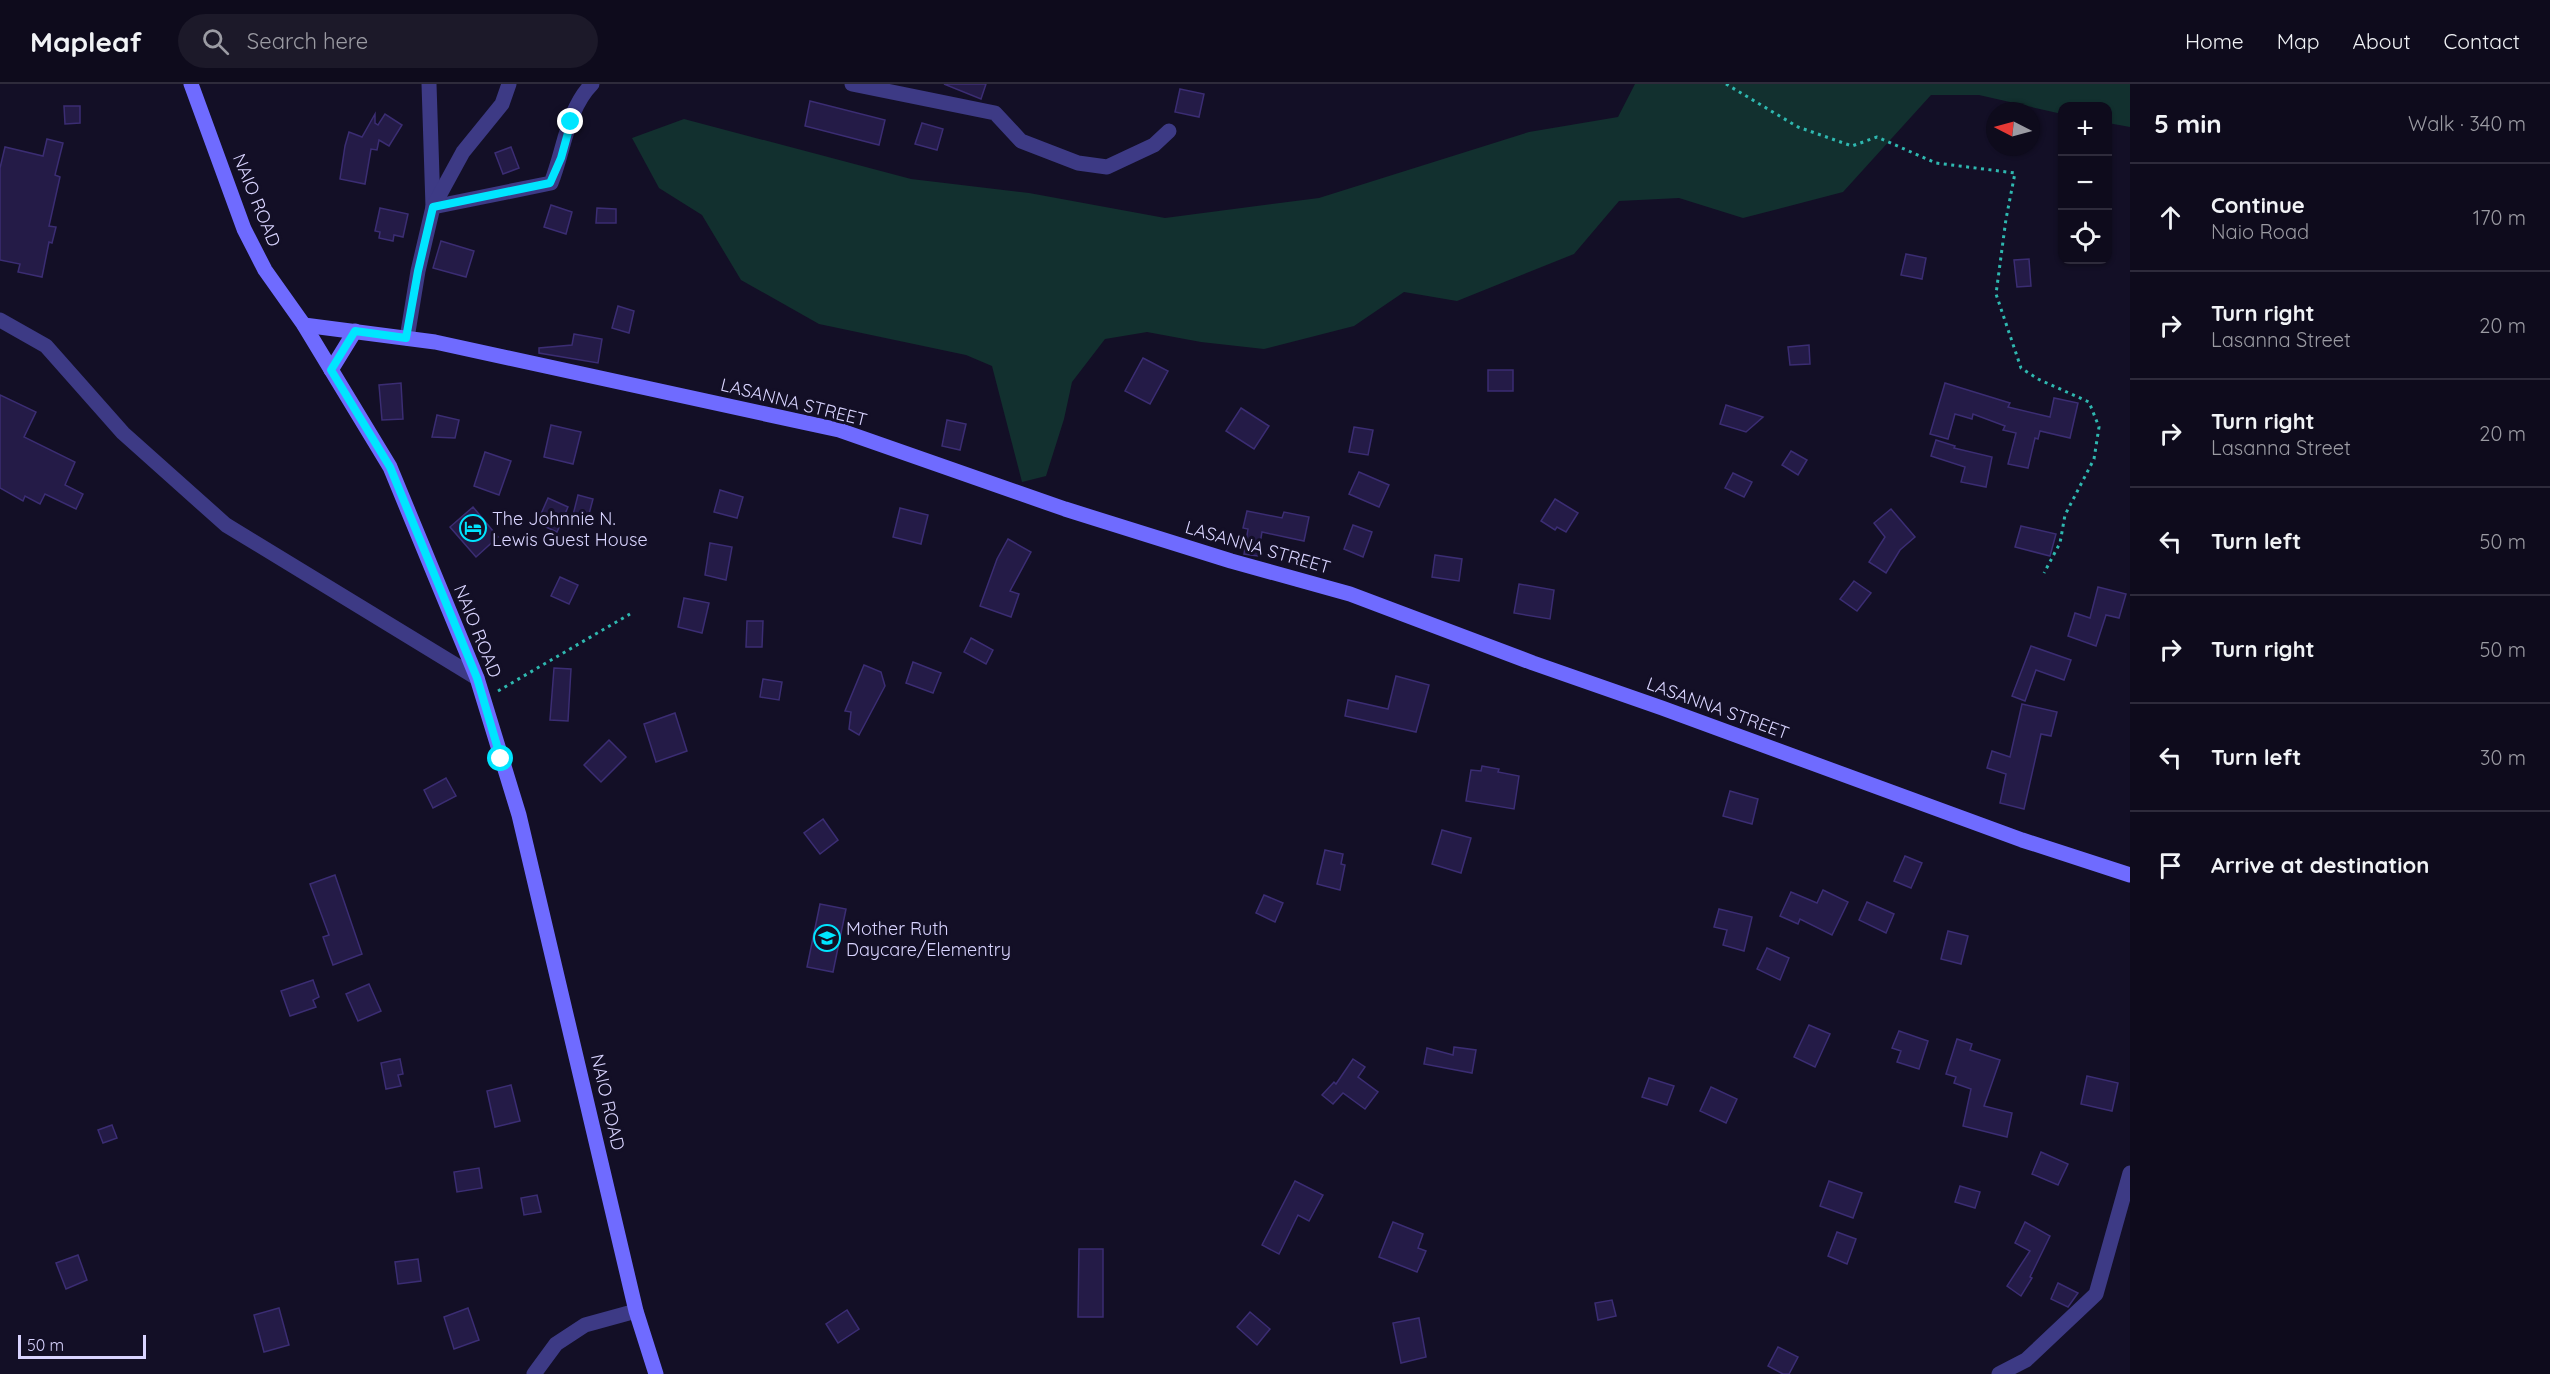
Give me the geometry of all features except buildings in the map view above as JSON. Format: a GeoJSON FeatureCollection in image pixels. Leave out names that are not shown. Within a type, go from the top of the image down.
{"type":"FeatureCollection","features":[{"type":"Feature","properties":{"kind":"street","name":"NAIO ROAD"},"geometry":{"type":"LineString","coordinates":[[191,84],[244,229],[264,270],[304,325],[390,467],[477,678],[519,815],[636,1311],[656,1374]]}},
{"type":"Feature","properties":{"kind":"street"},"geometry":{"type":"LineString","coordinates":[[406,338],[433,207],[429,84]]}},
{"type":"Feature","properties":{"kind":"street"},"geometry":{"type":"LineString","coordinates":[[433,207],[463,152],[502,104],[509,84]]}},
{"type":"Feature","properties":{"kind":"street"},"geometry":{"type":"LineString","coordinates":[[433,207],[550,183],[561,158],[577,104],[592,84]]}},
{"type":"Feature","properties":{"kind":"street"},"geometry":{"type":"LineString","coordinates":[[852,84],[995,113],[1021,141],[1078,163],[1107,167],[1154,145],[1169,131]]}},
{"type":"Feature","properties":{"kind":"street"},"geometry":{"type":"LineString","coordinates":[[0,320],[46,346],[123,433],[226,525],[477,678]]}},
{"type":"Feature","properties":{"kind":"street","name":"LASANNA STREET"},"geometry":{"type":"LineString","coordinates":[[304,325],[435,342],[839,430],[1065,510],[1231,561],[1350,594],[1533,663],[2022,840],[2130,875]]}},
{"type":"Feature","properties":{"kind":"street"},"geometry":{"type":"LineString","coordinates":[[331,370],[355,331]]}},
{"type":"Feature","properties":{"kind":"street"},"geometry":{"type":"LineString","coordinates":[[1999,1374],[2026,1360],[2096,1294],[2130,1173]]}},
{"type":"Feature","properties":{"kind":"street"},"geometry":{"type":"LineString","coordinates":[[534,1374],[556,1344],[585,1325],[636,1311]]}},
{"type":"Feature","properties":{"kind":"path"},"geometry":{"type":"LineString","coordinates":[[1726,84],[1798,127],[1852,146],[1877,137],[1936,163],[2016,173],[2006,219],[1996,294],[2021,368],[2038,379],[2089,402],[2099,427],[2094,459],[2065,515],[2060,543],[2044,573]]}},
{"type":"Feature","properties":{"kind":"path"},"geometry":{"type":"LineString","coordinates":[[477,678],[496,692],[630,615]]}},
{"type":"Feature","properties":{"kind":"green space"},"geometry":{"type":"Polygon","coordinates":[[[1635,84],[2130,84],[2130,127],[2112,124],[2112,102],[2058,102],[2058,113],[2040,109],[2040,102],[2010,102],[1979,95],[1931,95],[1843,192],[1743,218],[1679,198],[1619,201],[1574,254],[1457,301],[1404,292],[1354,326],[1264,349],[1201,342],[1147,332],[1105,339],[1072,382],[1064,419],[1046,476],[1022,482],[992,366],[966,355],[819,324],[741,280],[702,215],[659,188],[632,138],[684,119],[911,179],[1029,193],[1165,218],[1319,198],[1529,132],[1618,117],[1635,84]]]}},
{"type":"Feature","properties":{"kind":"place","name":"The Johnnie N. Lewis Guest House"},"geometry":{"type":"Point","coordinates":[473,528]}},
{"type":"Feature","properties":{"kind":"place","name":"Mother Ruth Daycare/Elementry"},"geometry":{"type":"Point","coordinates":[827,938]}},
{"type":"Feature","properties":{"kind":"route"},"geometry":{"type":"LineString","coordinates":[[501,759],[477,678],[390,467],[331,370],[355,331],[406,338],[433,207],[550,183],[561,158],[571,122]]}}]}
